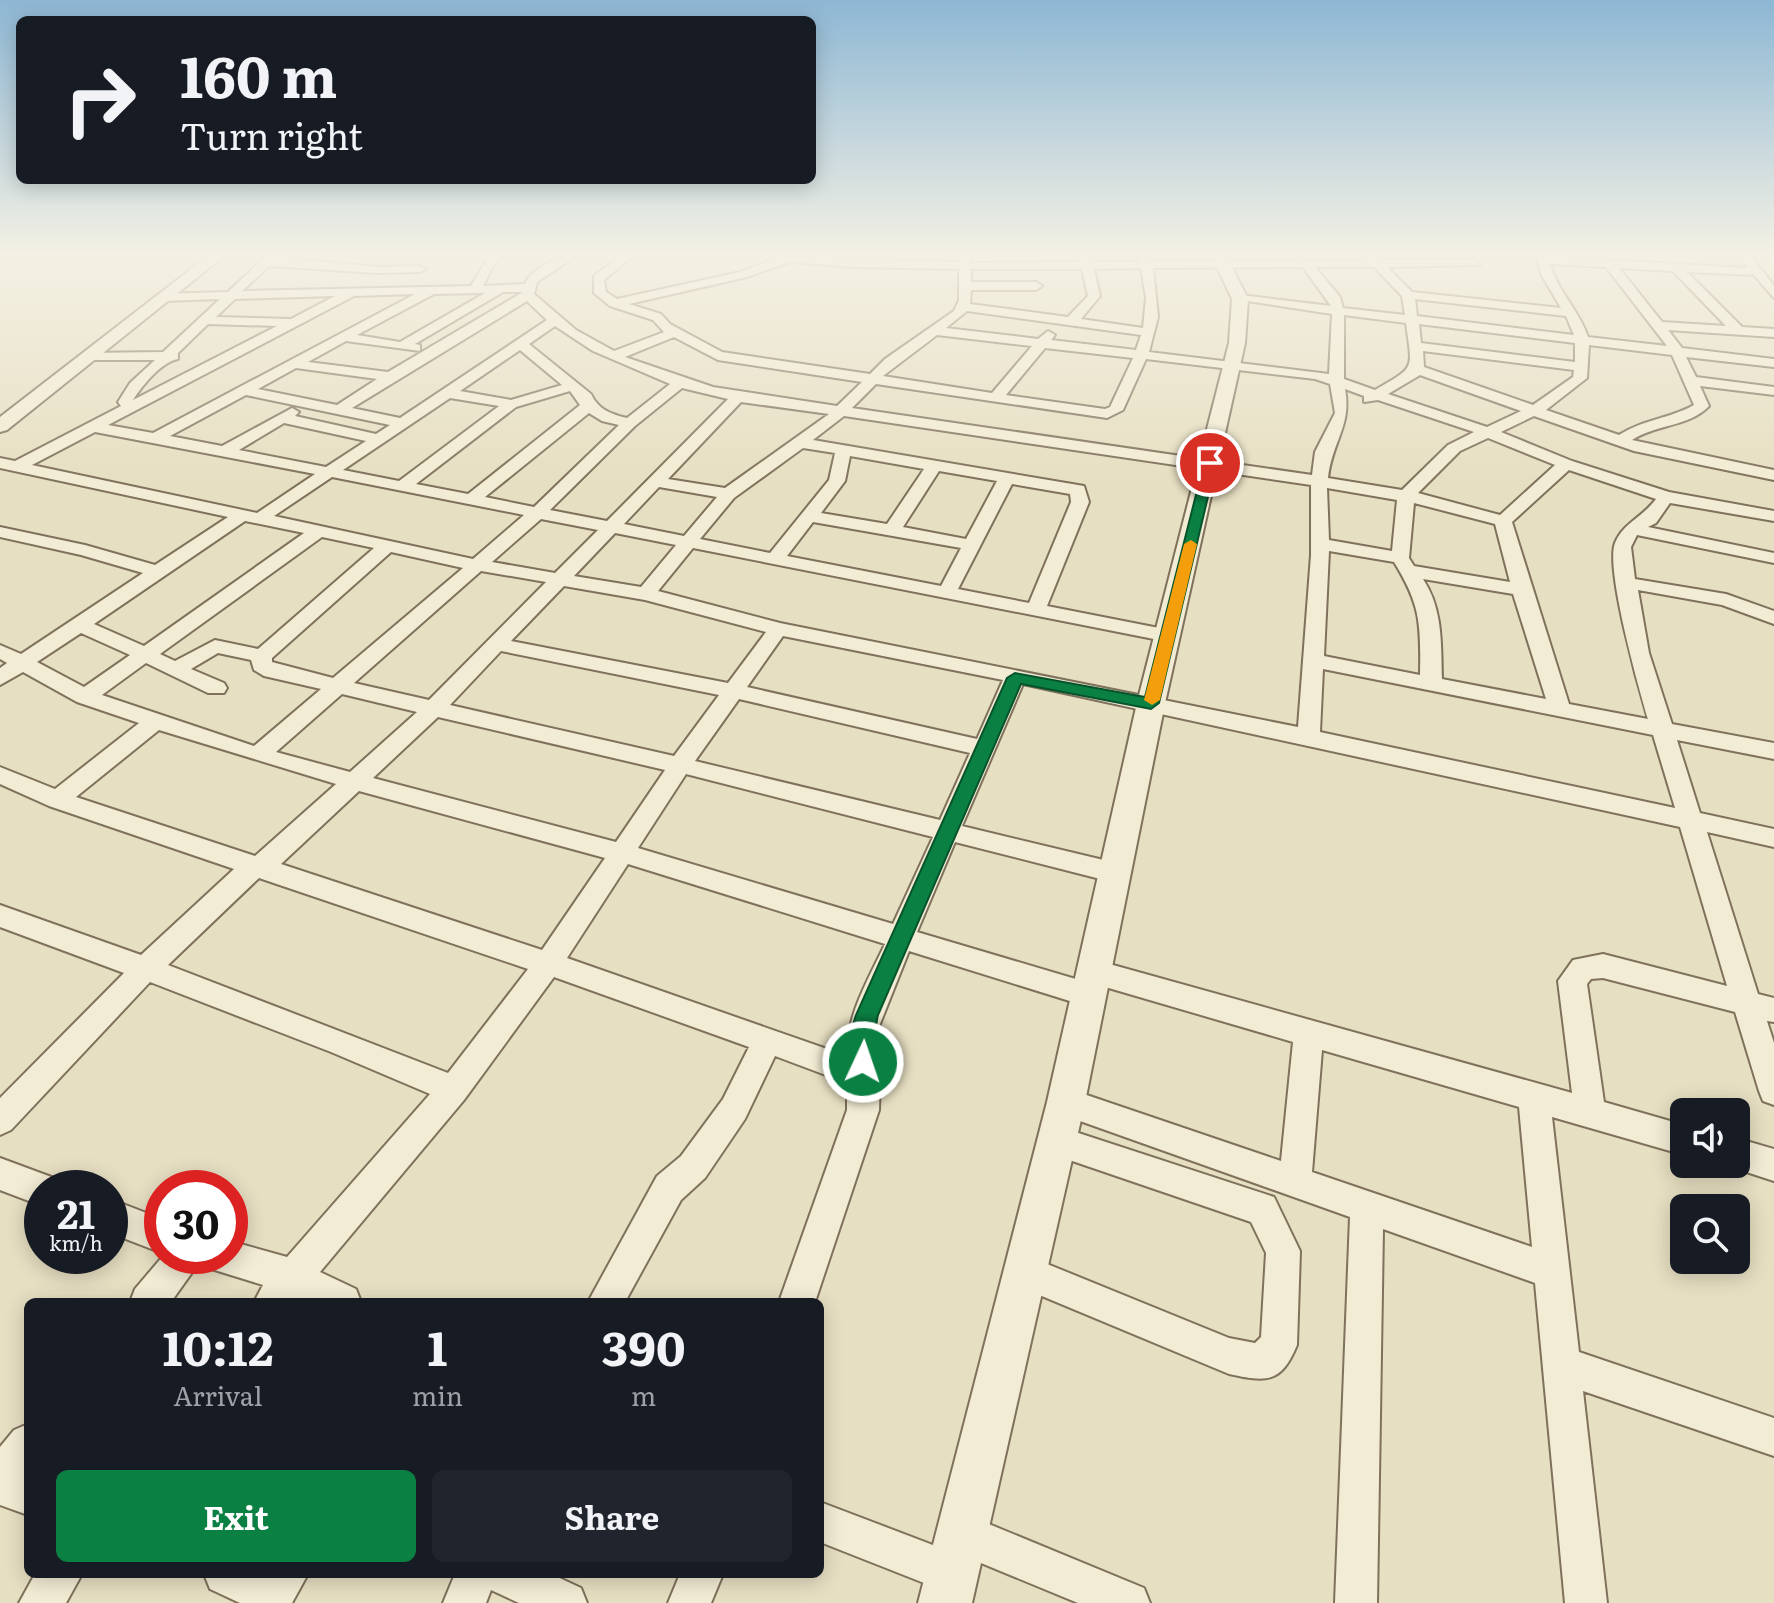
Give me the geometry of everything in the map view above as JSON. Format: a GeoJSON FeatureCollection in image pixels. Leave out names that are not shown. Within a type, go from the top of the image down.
{"type":"FeatureCollection","features":[{"type":"Feature","properties":{"kind":"street"},"geometry":{"type":"LineString","coordinates":[[0,426],[123,331]]}},
{"type":"Feature","properties":{"kind":"street"},"geometry":{"type":"LineString","coordinates":[[131,407],[125,402],[127,396],[192,331]]}},
{"type":"Feature","properties":{"kind":"street"},"geometry":{"type":"LineString","coordinates":[[9,464],[93,427],[283,331]]}},
{"type":"Feature","properties":{"kind":"street"},"geometry":{"type":"LineString","coordinates":[[155,438],[354,331]]}},
{"type":"Feature","properties":{"kind":"street"},"geometry":{"type":"LineString","coordinates":[[402,346],[428,331]]}},
{"type":"Feature","properties":{"kind":"street"},"geometry":{"type":"LineString","coordinates":[[337,411],[464,331]]}},
{"type":"Feature","properties":{"kind":"street"},"geometry":{"type":"LineString","coordinates":[[0,678],[158,572],[327,474],[541,331]]}},
{"type":"Feature","properties":{"kind":"street"},"geometry":{"type":"LineString","coordinates":[[573,331],[614,356],[678,384],[738,397],[1210,463],[1406,496],[1503,521]]}},
{"type":"Feature","properties":{"kind":"street"},"geometry":{"type":"LineString","coordinates":[[671,331],[726,358],[783,363],[873,381],[998,395],[1114,413],[1147,332],[1139,331]]}},
{"type":"Feature","properties":{"kind":"street"},"geometry":{"type":"LineString","coordinates":[[646,594],[728,494],[843,412],[904,351],[935,331],[1139,357],[1232,364],[1338,381],[1666,497],[1774,516]]}},
{"type":"Feature","properties":{"kind":"street"},"geometry":{"type":"LineString","coordinates":[[998,395],[1055,331]]}},
{"type":"Feature","properties":{"kind":"street"},"geometry":{"type":"LineString","coordinates":[[953,1570],[1057,1141],[1151,703],[1239,331]]}},
{"type":"Feature","properties":{"kind":"street"},"geometry":{"type":"LineString","coordinates":[[1308,737],[1320,544],[1319,481],[1323,452],[1342,413],[1338,381],[1339,331]]}},
{"type":"Feature","properties":{"kind":"street"},"geometry":{"type":"LineString","coordinates":[[1413,331],[1417,369]]}},
{"type":"Feature","properties":{"kind":"street"},"geometry":{"type":"LineString","coordinates":[[1513,331],[1774,363]]}},
{"type":"Feature","properties":{"kind":"street"},"geometry":{"type":"LineString","coordinates":[[1431,685],[1431,635],[1424,595],[1403,564],[1406,496],[1454,448],[1551,402],[1580,378],[1584,339],[1581,331]]}},
{"type":"Feature","properties":{"kind":"street"},"geometry":{"type":"LineString","coordinates":[[1620,441],[1645,425],[1696,412],[1702,406],[1676,349],[1662,331]]}},
{"type":"Feature","properties":{"kind":"street"},"geometry":{"type":"LineString","coordinates":[[1735,331],[1774,333]]}},
{"type":"Feature","properties":{"kind":"street"},"geometry":{"type":"LineString","coordinates":[[614,356],[673,333]]}},
{"type":"Feature","properties":{"kind":"street"},"geometry":{"type":"LineString","coordinates":[[342,337],[431,351]]}},
{"type":"Feature","properties":{"kind":"street"},"geometry":{"type":"LineString","coordinates":[[521,345],[586,397],[588,406],[607,418],[630,423]]}},
{"type":"Feature","properties":{"kind":"street"},"geometry":{"type":"LineString","coordinates":[[1417,346],[1582,367]]}},
{"type":"Feature","properties":{"kind":"street"},"geometry":{"type":"LineString","coordinates":[[92,356],[166,355],[223,359],[391,377]]}},
{"type":"Feature","properties":{"kind":"street"},"geometry":{"type":"LineString","coordinates":[[1342,413],[1417,369]]}},
{"type":"Feature","properties":{"kind":"street"},"geometry":{"type":"LineString","coordinates":[[1417,369],[1620,441],[1692,461],[1774,475]]}},
{"type":"Feature","properties":{"kind":"street"},"geometry":{"type":"LineString","coordinates":[[1692,381],[1774,391]]}},
{"type":"Feature","properties":{"kind":"street"},"geometry":{"type":"LineString","coordinates":[[258,755],[536,514],[630,423],[678,384]]}},
{"type":"Feature","properties":{"kind":"street"},"geometry":{"type":"LineString","coordinates":[[400,488],[511,404],[570,387]]}},
{"type":"Feature","properties":{"kind":"street"},"geometry":{"type":"LineString","coordinates":[[247,391],[404,423]]}},
{"type":"Feature","properties":{"kind":"street"},"geometry":{"type":"LineString","coordinates":[[449,393],[511,404]]}},
{"type":"Feature","properties":{"kind":"street"},"geometry":{"type":"LineString","coordinates":[[0,1120],[144,970],[246,873],[258,867],[356,782],[432,710],[738,397]]}},
{"type":"Feature","properties":{"kind":"street"},"geometry":{"type":"LineString","coordinates":[[225,451],[308,403]]}},
{"type":"Feature","properties":{"kind":"street"},"geometry":{"type":"LineString","coordinates":[[469,502],[588,406]]}},
{"type":"Feature","properties":{"kind":"street"},"geometry":{"type":"LineString","coordinates":[[281,418],[380,439]]}},
{"type":"Feature","properties":{"kind":"street"},"geometry":{"type":"LineString","coordinates":[[93,427],[469,502],[776,557],[1169,636]]}},
{"type":"Feature","properties":{"kind":"street"},"geometry":{"type":"LineString","coordinates":[[801,443],[1064,485],[1078,490],[1080,495],[1036,610]]}},
{"type":"Feature","properties":{"kind":"street"},"geometry":{"type":"LineString","coordinates":[[776,557],[837,481],[843,452]]}},
{"type":"Feature","properties":{"kind":"street"},"geometry":{"type":"LineString","coordinates":[[9,464],[477,565],[646,594],[778,629],[1151,703],[1774,838]]}},
{"type":"Feature","properties":{"kind":"street"},"geometry":{"type":"LineString","coordinates":[[1503,521],[1566,464]]}},
{"type":"Feature","properties":{"kind":"street"},"geometry":{"type":"LineString","coordinates":[[892,530],[934,466]]}},
{"type":"Feature","properties":{"kind":"street"},"geometry":{"type":"LineString","coordinates":[[947,592],[1008,476]]}},
{"type":"Feature","properties":{"kind":"street"},"geometry":{"type":"LineString","coordinates":[[653,481],[728,494]]}},
{"type":"Feature","properties":{"kind":"street"},"geometry":{"type":"LineString","coordinates":[[1666,497],[1650,519],[1631,529],[1622,547],[1639,653],[1693,820],[1760,1006],[1774,1091]]}},
{"type":"Feature","properties":{"kind":"street"},"geometry":{"type":"LineString","coordinates":[[810,516],[972,545]]}},
{"type":"Feature","properties":{"kind":"street"},"geometry":{"type":"LineString","coordinates":[[1503,521],[1521,590],[1561,712]]}},
{"type":"Feature","properties":{"kind":"street"},"geometry":{"type":"LineString","coordinates":[[1631,529],[1774,558]]}},
{"type":"Feature","properties":{"kind":"street"},"geometry":{"type":"LineString","coordinates":[[0,532],[85,550],[158,572]]}},
{"type":"Feature","properties":{"kind":"street"},"geometry":{"type":"LineString","coordinates":[[85,697],[318,532]]}},
{"type":"Feature","properties":{"kind":"street"},"geometry":{"type":"LineString","coordinates":[[1320,544],[1521,590]]}},
{"type":"Feature","properties":{"kind":"street"},"geometry":{"type":"LineString","coordinates":[[387,546],[262,656],[261,665],[271,671],[680,765],[1116,873]]}},
{"type":"Feature","properties":{"kind":"street"},"geometry":{"type":"LineString","coordinates":[[1628,583],[1726,600],[1774,618]]}},
{"type":"Feature","properties":{"kind":"street"},"geometry":{"type":"LineString","coordinates":[[80,625],[147,653],[174,670],[216,688]]}},
{"type":"Feature","properties":{"kind":"street"},"geometry":{"type":"LineString","coordinates":[[282,1289],[453,1090],[548,964],[680,765],[778,629]]}},
{"type":"Feature","properties":{"kind":"street"},"geometry":{"type":"LineString","coordinates":[[496,644],[734,691],[985,749]]}},
{"type":"Feature","properties":{"kind":"street"},"geometry":{"type":"LineString","coordinates":[[174,670],[215,646],[262,656]]}},
{"type":"Feature","properties":{"kind":"street"},"geometry":{"type":"LineString","coordinates":[[0,651],[85,697],[258,755],[622,853],[903,939],[1309,1033],[1670,1136]]}},
{"type":"Feature","properties":{"kind":"street"},"geometry":{"type":"LineString","coordinates":[[1314,661],[1561,712],[1774,751]]}},
{"type":"Feature","properties":{"kind":"street"},"geometry":{"type":"LineString","coordinates":[[798,1298],[863,1110],[865,1076],[861,1034],[1015,678]]}},
{"type":"Feature","properties":{"kind":"street"},"geometry":{"type":"LineString","coordinates":[[57,800],[156,721]]}},
{"type":"Feature","properties":{"kind":"street"},"geometry":{"type":"LineString","coordinates":[[0,775],[57,800],[548,964],[865,1076]]}},
{"type":"Feature","properties":{"kind":"street"},"geometry":{"type":"LineString","coordinates":[[0,916],[342,1040],[453,1090]]}},
{"type":"Feature","properties":{"kind":"street"},"geometry":{"type":"LineString","coordinates":[[1590,1113],[1572,981],[1583,968],[1603,966],[1760,1006]]}},
{"type":"Feature","properties":{"kind":"street"},"geometry":{"type":"LineString","coordinates":[[1295,1180],[1309,1033]]}},
{"type":"Feature","properties":{"kind":"street"},"geometry":{"type":"LineString","coordinates":[[608,1298],[669,1188],[693,1167],[734,1109],[767,1041]]}},
{"type":"Feature","properties":{"kind":"street"},"geometry":{"type":"LineString","coordinates":[[1534,1097],[1586,1603]]}},
{"type":"Feature","properties":{"kind":"street"},"geometry":{"type":"LineString","coordinates":[[1066,1102],[1551,1271]]}},
{"type":"Feature","properties":{"kind":"street"},"geometry":{"type":"LineString","coordinates":[[1025,1272],[1229,1356],[1262,1363],[1279,1345],[1283,1251],[1262,1209],[1057,1141]]}},
{"type":"Feature","properties":{"kind":"street"},"geometry":{"type":"LineString","coordinates":[[1750,1158],[1774,1165]]}},
{"type":"Feature","properties":{"kind":"street"},"geometry":{"type":"LineString","coordinates":[[0,1174],[24,1183]]}},
{"type":"Feature","properties":{"kind":"street"},"geometry":{"type":"LineString","coordinates":[[1356,1603],[1367,1205]]}},
{"type":"Feature","properties":{"kind":"street"},"geometry":{"type":"LineString","coordinates":[[248,1271],[282,1289],[324,1298]]}},
{"type":"Feature","properties":{"kind":"street"},"geometry":{"type":"LineString","coordinates":[[151,1298],[171,1274]]}},
{"type":"Feature","properties":{"kind":"street"},"geometry":{"type":"LineString","coordinates":[[1561,1365],[1774,1437]]}},
{"type":"Feature","properties":{"kind":"street"},"geometry":{"type":"LineString","coordinates":[[0,1477],[24,1449]]}},
{"type":"Feature","properties":{"kind":"street"},"geometry":{"type":"LineString","coordinates":[[0,1485],[24,1494]]}},
{"type":"Feature","properties":{"kind":"street"},"geometry":{"type":"LineString","coordinates":[[824,1523],[953,1570],[1129,1603]]}},
{"type":"Feature","properties":{"kind":"street"},"geometry":{"type":"LineString","coordinates":[[40,1603],[58,1578]]}},
{"type":"Feature","properties":{"kind":"street"},"geometry":{"type":"LineString","coordinates":[[237,1578],[275,1591]]}},
{"type":"Feature","properties":{"kind":"street"},"geometry":{"type":"LineString","coordinates":[[464,1603],[475,1578]]}},
{"type":"Feature","properties":{"kind":"street"},"geometry":{"type":"LineString","coordinates":[[513,1578],[566,1603]]}},
{"type":"Feature","properties":{"kind":"street"},"geometry":{"type":"LineString","coordinates":[[689,1603],[700,1578]]}},
{"type":"Feature","properties":{"kind":"slow traffic"},"geometry":{"type":"LineString","coordinates":[[1152,700],[1191,544]]}},
{"type":"Feature","properties":{"kind":"route"},"geometry":{"type":"LineString","coordinates":[[863,1062],[861,1034],[867,1015],[903,939],[1015,678],[1151,703],[1210,463]]}}]}
